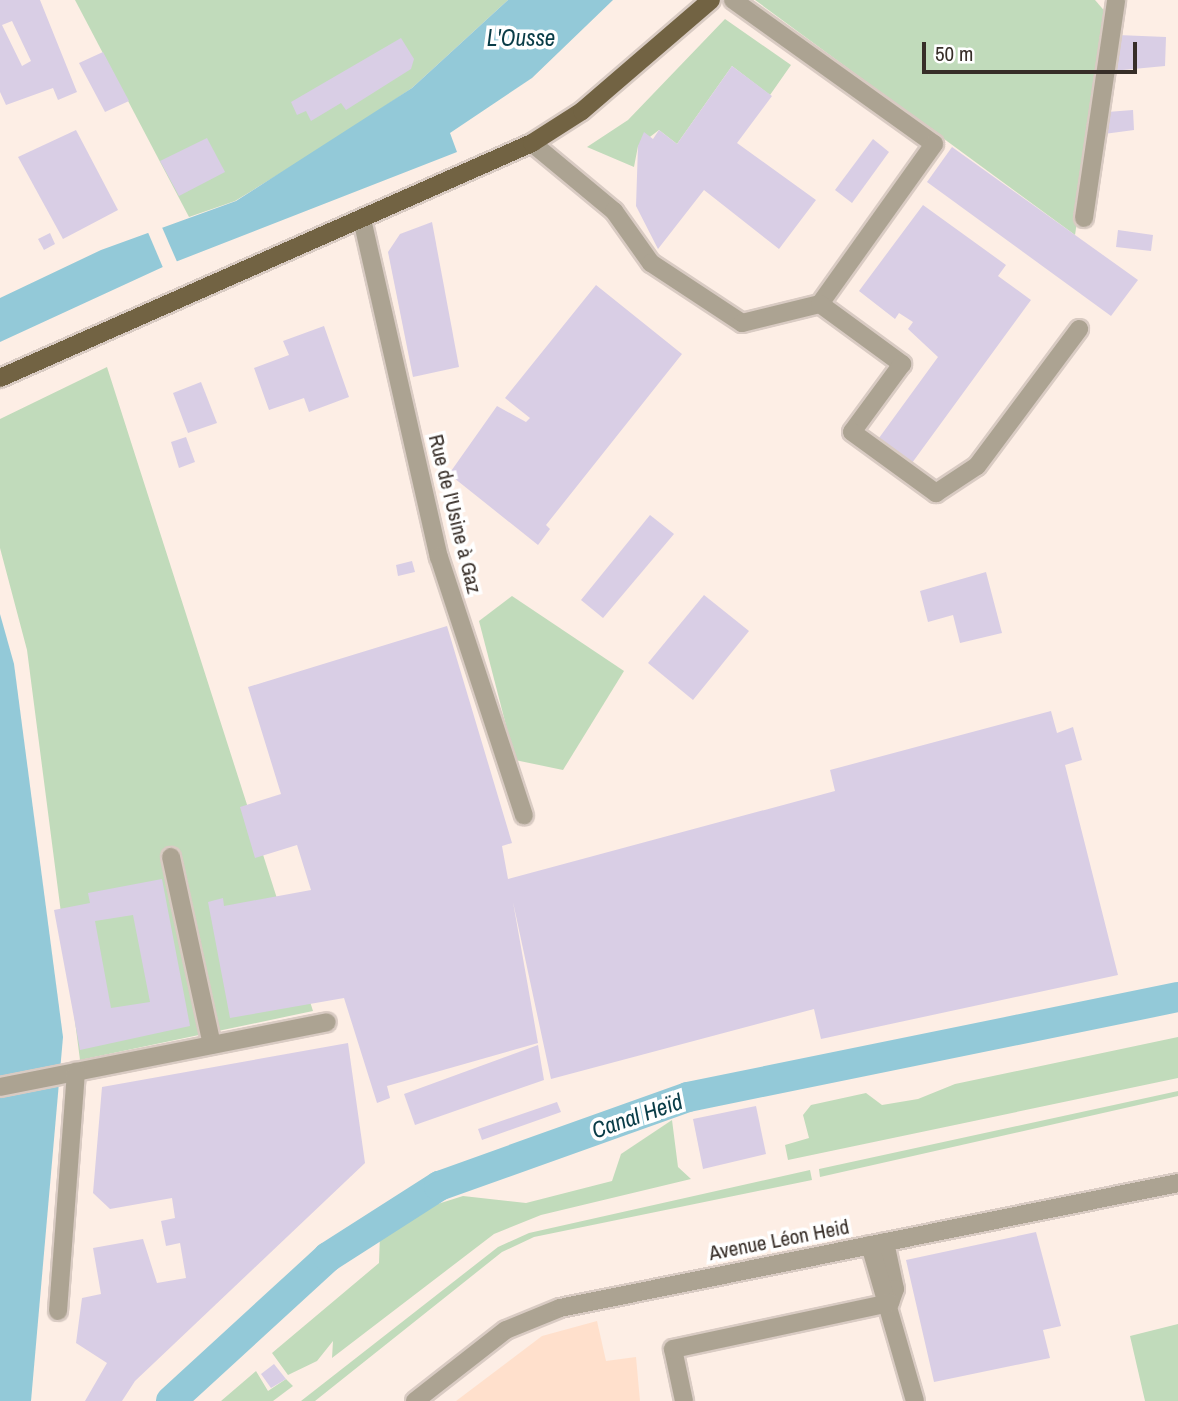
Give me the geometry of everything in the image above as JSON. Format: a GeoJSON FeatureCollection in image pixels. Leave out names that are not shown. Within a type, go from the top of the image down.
{"type":"FeatureCollection","features":[{"type":"Feature","properties":{"kind":"main road"},"geometry":{"type":"LineString","coordinates":[[0,377],[532,143],[582,111],[711,0]]}},
{"type":"Feature","properties":{"kind":"street"},"geometry":{"type":"LineString","coordinates":[[532,143],[614,211],[651,263],[741,323],[820,304],[934,144],[733,0]]}},
{"type":"Feature","properties":{"kind":"street"},"geometry":{"type":"LineString","coordinates":[[1084,218],[1116,0]]}},
{"type":"Feature","properties":{"kind":"street","name":"Rue de l'Usine à Gaz"},"geometry":{"type":"LineString","coordinates":[[362,219],[439,557],[524,815]]}},
{"type":"Feature","properties":{"kind":"street"},"geometry":{"type":"LineString","coordinates":[[820,304],[902,364],[852,432],[936,494],[977,466],[1079,329]]}},
{"type":"Feature","properties":{"kind":"street"},"geometry":{"type":"LineString","coordinates":[[171,857],[212,1045]]}},
{"type":"Feature","properties":{"kind":"street"},"geometry":{"type":"LineString","coordinates":[[0,1087],[327,1022]]}},
{"type":"Feature","properties":{"kind":"street"},"geometry":{"type":"LineString","coordinates":[[58,1311],[71,1073]]}},
{"type":"Feature","properties":{"kind":"street","name":"Avenue Léon Heid"},"geometry":{"type":"LineString","coordinates":[[415,1401],[506,1331],[560,1308],[1178,1183]]}},
{"type":"Feature","properties":{"kind":"street"},"geometry":{"type":"LineString","coordinates":[[877,1244],[880,1292],[890,1303],[915,1401]]}},
{"type":"Feature","properties":{"kind":"street"},"geometry":{"type":"LineString","coordinates":[[684,1401],[673,1349],[890,1303]]}},
{"type":"Feature","properties":{"kind":"shaded area"},"geometry":{"type":"Polygon","coordinates":[[[597,1321],[606,1361],[636,1357],[640,1401],[456,1401],[542,1336],[597,1321]]]}},
{"type":"Feature","properties":{"kind":"green space"},"geometry":{"type":"Polygon","coordinates":[[[75,0],[508,0],[412,88],[333,141],[235,201],[189,217],[75,0]]]}},
{"type":"Feature","properties":{"kind":"green space"},"geometry":{"type":"Polygon","coordinates":[[[755,0],[1095,0],[1108,15],[1075,235],[755,0]]]}},
{"type":"Feature","properties":{"kind":"green space"},"geometry":{"type":"Polygon","coordinates":[[[725,19],[791,65],[770,95],[732,66],[677,144],[659,130],[638,146],[634,167],[587,147],[628,120],[725,19]]]}},
{"type":"Feature","properties":{"kind":"green space"},"geometry":{"type":"Polygon","coordinates":[[[107,367],[313,1011],[80,1060],[27,650],[0,548],[0,419],[107,367]]]}},
{"type":"Feature","properties":{"kind":"green space"},"geometry":{"type":"Polygon","coordinates":[[[512,596],[624,671],[563,770],[515,760],[479,621],[512,596]]]}},
{"type":"Feature","properties":{"kind":"green space"},"geometry":{"type":"Polygon","coordinates":[[[1178,1037],[1178,1078],[788,1160],[785,1145],[809,1138],[803,1115],[811,1105],[866,1093],[882,1105],[918,1099],[955,1084],[1178,1037]]]}},
{"type":"Feature","properties":{"kind":"green space"},"geometry":{"type":"Polygon","coordinates":[[[1178,1091],[1178,1096],[820,1177],[819,1169],[1178,1091]]]}},
{"type":"Feature","properties":{"kind":"green space"},"geometry":{"type":"Polygon","coordinates":[[[672,1120],[678,1167],[691,1179],[541,1215],[494,1234],[332,1358],[333,1341],[317,1361],[288,1375],[272,1353],[379,1263],[380,1234],[425,1208],[463,1196],[526,1203],[612,1181],[621,1154],[672,1120]]]}},
{"type":"Feature","properties":{"kind":"green space"},"geometry":{"type":"Polygon","coordinates":[[[810,1170],[812,1180],[534,1237],[502,1252],[315,1401],[301,1401],[498,1247],[529,1233],[810,1170]]]}},
{"type":"Feature","properties":{"kind":"green space"},"geometry":{"type":"Polygon","coordinates":[[[1178,1324],[1178,1401],[1145,1401],[1130,1336],[1178,1324]]]}},
{"type":"Feature","properties":{"kind":"green space"},"geometry":{"type":"Polygon","coordinates":[[[256,1371],[268,1391],[286,1379],[293,1386],[273,1401],[221,1401],[256,1371]]]}},
{"type":"Feature","properties":{"kind":"water","name":"L'Ousse"},"geometry":{"type":"Polygon","coordinates":[[[508,0],[613,0],[532,78],[450,133],[457,152],[165,266],[0,342],[0,298],[101,250],[236,201],[412,88],[508,0]]]}},
{"type":"Feature","properties":{"kind":"water"},"geometry":{"type":"Polygon","coordinates":[[[0,614],[14,664],[63,1037],[31,1401],[0,1401],[0,614]]]}},
{"type":"Feature","properties":{"kind":"pier"},"geometry":{"type":"Polygon","coordinates":[[[161,225],[178,264],[164,270],[147,230],[161,225]]]}},
{"type":"Feature","properties":{"kind":"building"},"geometry":{"type":"Polygon","coordinates":[[[0,0],[40,0],[77,92],[58,100],[53,88],[6,105],[0,92],[0,0]],[[12,21],[2,25],[22,66],[31,61],[12,21]]]}},
{"type":"Feature","properties":{"kind":"building"},"geometry":{"type":"Polygon","coordinates":[[[1118,35],[1166,37],[1165,66],[1112,71],[1118,35]]]}},
{"type":"Feature","properties":{"kind":"building"},"geometry":{"type":"Polygon","coordinates":[[[401,38],[414,59],[411,69],[346,110],[341,103],[311,121],[306,111],[297,115],[291,102],[401,38]]]}},
{"type":"Feature","properties":{"kind":"building"},"geometry":{"type":"Polygon","coordinates":[[[103,52],[129,101],[105,112],[79,63],[103,52]]]}},
{"type":"Feature","properties":{"kind":"building"},"geometry":{"type":"Polygon","coordinates":[[[732,66],[772,96],[737,143],[816,200],[779,249],[704,190],[658,249],[636,206],[638,146],[644,132],[653,139],[659,130],[677,144],[732,66]]]}},
{"type":"Feature","properties":{"kind":"building"},"geometry":{"type":"Polygon","coordinates":[[[1133,110],[1134,130],[1104,134],[1107,112],[1133,110]]]}},
{"type":"Feature","properties":{"kind":"building"},"geometry":{"type":"Polygon","coordinates":[[[76,130],[118,210],[63,239],[18,157],[76,130]]]}},
{"type":"Feature","properties":{"kind":"building"},"geometry":{"type":"Polygon","coordinates":[[[207,138],[225,172],[179,196],[160,161],[207,138]]]}},
{"type":"Feature","properties":{"kind":"building"},"geometry":{"type":"Polygon","coordinates":[[[873,139],[889,152],[852,203],[835,190],[873,139]]]}},
{"type":"Feature","properties":{"kind":"building"},"geometry":{"type":"Polygon","coordinates":[[[952,147],[1138,280],[1111,316],[927,182],[952,147]]]}},
{"type":"Feature","properties":{"kind":"building"},"geometry":{"type":"Polygon","coordinates":[[[923,205],[1006,265],[998,276],[1031,300],[912,463],[879,438],[938,357],[908,329],[913,322],[899,313],[895,319],[859,291],[923,205]]]}},
{"type":"Feature","properties":{"kind":"building"},"geometry":{"type":"Polygon","coordinates":[[[432,222],[459,367],[413,377],[388,252],[400,234],[432,222]]]}},
{"type":"Feature","properties":{"kind":"building"},"geometry":{"type":"Polygon","coordinates":[[[1118,230],[1153,235],[1151,251],[1116,247],[1118,230]]]}},
{"type":"Feature","properties":{"kind":"building"},"geometry":{"type":"Polygon","coordinates":[[[50,233],[55,244],[44,250],[38,239],[50,233]]]}},
{"type":"Feature","properties":{"kind":"building"},"geometry":{"type":"Polygon","coordinates":[[[596,285],[682,354],[546,525],[550,529],[538,545],[449,474],[497,406],[526,422],[530,418],[505,398],[596,285]]]}},
{"type":"Feature","properties":{"kind":"building"},"geometry":{"type":"Polygon","coordinates":[[[324,326],[349,397],[309,412],[304,398],[269,410],[254,368],[289,355],[283,341],[324,326]]]}},
{"type":"Feature","properties":{"kind":"building"},"geometry":{"type":"Polygon","coordinates":[[[201,382],[217,423],[188,433],[173,393],[201,382]]]}},
{"type":"Feature","properties":{"kind":"building"},"geometry":{"type":"Polygon","coordinates":[[[186,437],[195,462],[179,468],[171,442],[186,437]]]}},
{"type":"Feature","properties":{"kind":"building"},"geometry":{"type":"Polygon","coordinates":[[[650,515],[674,534],[603,618],[581,600],[650,515]]]}},
{"type":"Feature","properties":{"kind":"building"},"geometry":{"type":"Polygon","coordinates":[[[412,561],[415,572],[398,576],[396,565],[412,561]]]}},
{"type":"Feature","properties":{"kind":"building"},"geometry":{"type":"Polygon","coordinates":[[[986,572],[1002,633],[960,643],[953,615],[928,622],[920,591],[986,572]]]}},
{"type":"Feature","properties":{"kind":"building"},"geometry":{"type":"Polygon","coordinates":[[[704,595],[749,631],[693,700],[648,663],[704,595]]]}},
{"type":"Feature","properties":{"kind":"building"},"geometry":{"type":"Polygon","coordinates":[[[447,626],[512,843],[502,846],[508,879],[835,791],[830,770],[1051,711],[1057,733],[1073,727],[1082,760],[1065,765],[1118,975],[821,1039],[814,1009],[551,1079],[513,902],[538,1043],[387,1086],[390,1098],[377,1103],[344,998],[230,1018],[208,902],[223,898],[224,906],[311,890],[297,845],[255,858],[240,807],[281,794],[248,687],[447,626]]]}},
{"type":"Feature","properties":{"kind":"building"},"geometry":{"type":"Polygon","coordinates":[[[162,879],[190,1026],[80,1050],[54,910],[90,903],[88,893],[162,879]],[[133,915],[95,921],[111,1008],[150,1002],[133,915]]]}},
{"type":"Feature","properties":{"kind":"building"},"geometry":{"type":"Polygon","coordinates":[[[348,1043],[365,1163],[135,1381],[122,1401],[85,1401],[107,1363],[76,1343],[82,1298],[101,1294],[93,1248],[143,1239],[157,1283],[186,1278],[180,1243],[166,1246],[161,1221],[175,1218],[172,1198],[110,1209],[93,1193],[102,1087],[348,1043]]]}},
{"type":"Feature","properties":{"kind":"building"},"geometry":{"type":"Polygon","coordinates":[[[538,1045],[544,1080],[415,1125],[404,1094],[538,1045]]]}},
{"type":"Feature","properties":{"kind":"building"},"geometry":{"type":"Polygon","coordinates":[[[557,1102],[561,1112],[482,1140],[478,1129],[557,1102]]]}},
{"type":"Feature","properties":{"kind":"building"},"geometry":{"type":"Polygon","coordinates":[[[756,1106],[766,1154],[703,1169],[693,1119],[756,1106]]]}},
{"type":"Feature","properties":{"kind":"building"},"geometry":{"type":"Polygon","coordinates":[[[1036,1232],[1061,1326],[1043,1330],[1050,1358],[934,1382],[906,1260],[1036,1232]]]}},
{"type":"Feature","properties":{"kind":"building"},"geometry":{"type":"Polygon","coordinates":[[[274,1364],[286,1379],[271,1388],[261,1374],[274,1364]]]}},
{"type":"Feature","properties":{"kind":"waterway","name":"Canal Heïd"},"geometry":{"type":"LineString","coordinates":[[171,1401],[328,1257],[439,1186],[688,1097],[1178,997]]}}]}
